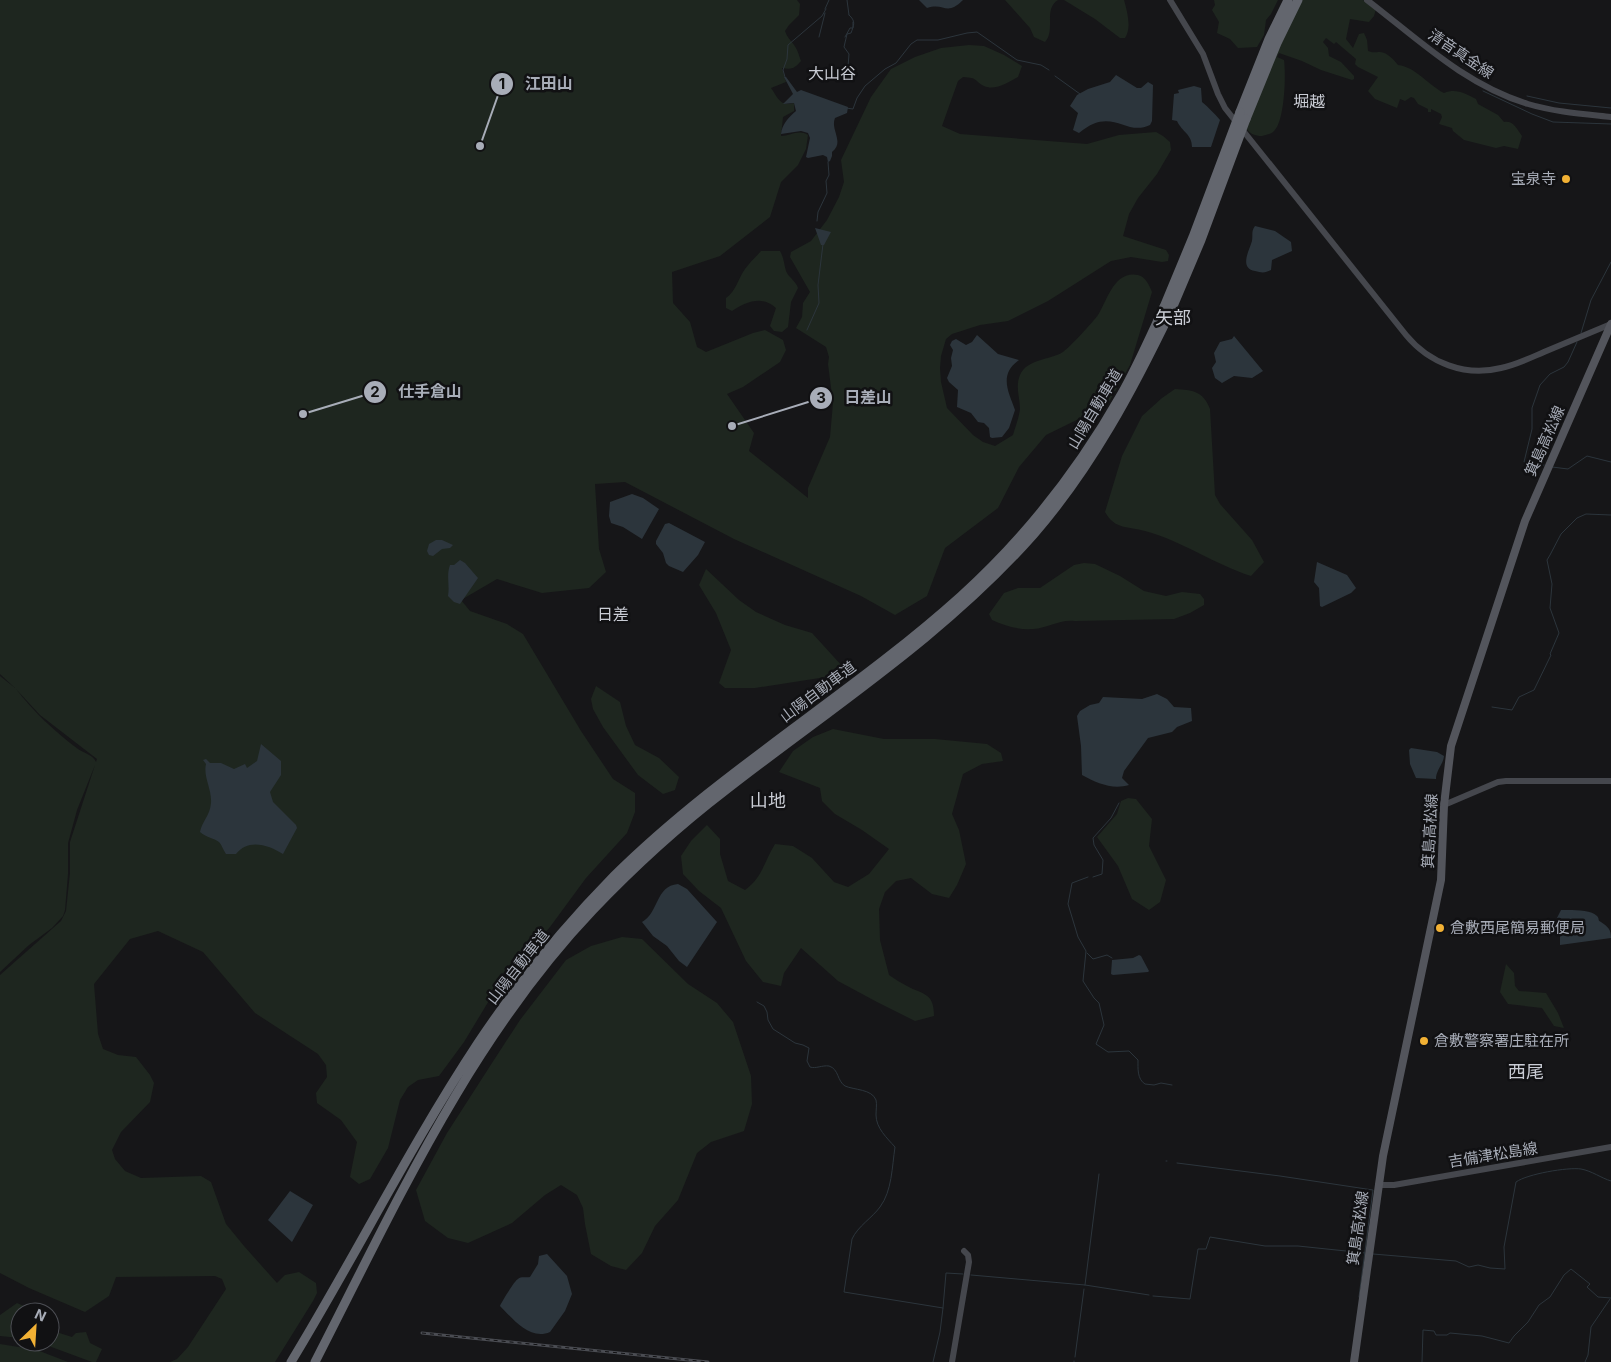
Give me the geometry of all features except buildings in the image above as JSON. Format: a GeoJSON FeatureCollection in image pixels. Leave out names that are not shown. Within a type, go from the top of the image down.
{"type":"FeatureCollection","features":[{"type":"Feature","properties":{"kind":"highway","name":"山陽自動車道"},"geometry":{"type":"LineString","coordinates":[[315,1362],[444,1115],[487,1045],[552,958],[590,913],[673,833],[726,789],[884,671],[930,634],[970,598],[1005,564],[1054,509],[1098,448],[1128,398],[1201,240],[1269,40],[1288,0]]}},
{"type":"Feature","properties":{"kind":"highway","name":"山陽自動車道"},"geometry":{"type":"LineString","coordinates":[[1243,115],[1298,0]]}},
{"type":"Feature","properties":{"kind":"highway","name":"山陽自動車道"},"geometry":{"type":"LineString","coordinates":[[291,1362],[458,1074],[507,1003],[545,953],[615,875],[668,827],[721,783],[919,632],[963,594],[998,560],[1048,504],[1091,444],[1122,394],[1168,309]]}},
{"type":"Feature","properties":{"kind":"main road","name":"箕島高松線"},"geometry":{"type":"LineString","coordinates":[[1354,1362],[1378,1185],[1440,880],[1444,805],[1451,746],[1525,521],[1611,324]]}},
{"type":"Feature","properties":{"kind":"street"},"geometry":{"type":"LineString","coordinates":[[1170,0],[1203,54],[1221,101],[1233,119],[1406,335],[1423,352],[1439,362],[1458,368],[1476,371],[1494,370],[1516,364],[1611,324]]}},
{"type":"Feature","properties":{"kind":"street","name":"清音真金線"},"geometry":{"type":"LineString","coordinates":[[1367,0],[1453,67],[1491,89],[1518,101],[1544,108],[1611,117]]}},
{"type":"Feature","properties":{"kind":"street"},"geometry":{"type":"LineString","coordinates":[[1444,805],[1498,782],[1611,781]]}},
{"type":"Feature","properties":{"kind":"street","name":"吉備津松島線"},"geometry":{"type":"LineString","coordinates":[[1378,1185],[1394,1185],[1611,1148]]}},
{"type":"Feature","properties":{"kind":"street"},"geometry":{"type":"LineString","coordinates":[[952,1362],[969,1262],[968,1255],[964,1251]]}},
{"type":"Feature","properties":{"kind":"shaded area"},"geometry":{"type":"Polygon","coordinates":[[[0,0],[797,0],[800,4],[799,15],[785,31],[801,61],[793,68],[782,68],[786,82],[771,88],[782,103],[794,103],[794,111],[783,117],[781,136],[798,133],[808,135],[806,149],[798,165],[781,182],[770,217],[720,256],[672,272],[673,303],[690,322],[697,347],[706,352],[765,330],[783,340],[786,350],[780,362],[743,387],[727,394],[754,433],[749,451],[808,498],[808,488],[830,437],[833,403],[828,364],[829,357],[826,347],[796,328],[802,317],[803,303],[810,292],[790,257],[791,252],[811,241],[827,220],[839,197],[844,182],[841,160],[871,97],[891,69],[915,57],[941,48],[969,45],[984,46],[1022,66],[1018,77],[1002,85],[988,87],[974,79],[963,77],[958,81],[942,126],[960,134],[1087,144],[1119,135],[1156,132],[1170,142],[1171,150],[1129,214],[1123,236],[1166,250],[1169,255],[1168,261],[1162,262],[1131,257],[1111,261],[1048,301],[1008,321],[980,325],[952,334],[946,339],[940,368],[947,408],[973,435],[983,442],[995,446],[1013,435],[1020,409],[1018,388],[1020,375],[1023,370],[1033,363],[1063,352],[1098,315],[1112,288],[1123,277],[1130,275],[1141,276],[1147,282],[1152,292],[1130,365],[1109,402],[1046,435],[1019,467],[998,508],[945,548],[927,596],[895,615],[861,596],[734,539],[625,482],[595,484],[599,549],[606,572],[589,588],[542,593],[497,579],[461,600],[470,611],[507,624],[523,634],[581,731],[613,779],[635,793],[635,812],[627,833],[586,878],[550,927],[523,957],[490,999],[464,1042],[439,1076],[418,1080],[408,1087],[400,1100],[388,1148],[370,1179],[359,1184],[350,1177],[357,1142],[341,1120],[317,1103],[316,1093],[327,1077],[326,1065],[318,1054],[255,1013],[203,952],[158,931],[130,939],[94,984],[98,1034],[103,1049],[118,1055],[136,1057],[154,1083],[150,1102],[121,1132],[112,1150],[115,1159],[125,1171],[141,1178],[201,1176],[211,1182],[226,1224],[277,1283],[285,1275],[299,1272],[316,1283],[317,1293],[313,1301],[275,1362],[170,1362],[177,1359],[188,1347],[226,1289],[222,1279],[215,1276],[116,1277],[109,1296],[85,1312],[29,1288],[0,1273],[0,975],[61,921],[66,911],[70,873],[70,842],[95,765],[77,810],[68,843],[68,874],[63,916],[52,928],[29,945],[0,972],[0,676],[15,688],[0,674],[0,0]],[[40,715],[78,749],[91,756],[96,762],[97,759],[40,715]]]}},
{"type":"Feature","properties":{"kind":"shaded area"},"geometry":{"type":"Polygon","coordinates":[[[919,0],[963,0],[953,8],[927,8],[919,0]]]}},
{"type":"Feature","properties":{"kind":"shaded area"},"geometry":{"type":"Polygon","coordinates":[[[1005,0],[1058,0],[1051,9],[1050,32],[1045,42],[1034,37],[1030,28],[1005,0]]]}},
{"type":"Feature","properties":{"kind":"shaded area"},"geometry":{"type":"Polygon","coordinates":[[[1064,0],[1124,0],[1129,24],[1125,38],[1120,38],[1095,19],[1064,0]]]}},
{"type":"Feature","properties":{"kind":"shaded area"},"geometry":{"type":"Polygon","coordinates":[[[1214,0],[1278,0],[1266,20],[1264,35],[1257,47],[1238,48],[1230,39],[1217,33],[1219,22],[1212,10],[1215,5],[1214,0]]]}},
{"type":"Feature","properties":{"kind":"shaded area"},"geometry":{"type":"Polygon","coordinates":[[[1302,0],[1363,0],[1376,9],[1374,16],[1369,22],[1350,19],[1346,39],[1353,48],[1359,34],[1364,33],[1368,51],[1385,54],[1398,65],[1411,69],[1444,93],[1457,91],[1476,99],[1478,104],[1498,115],[1504,122],[1510,122],[1516,128],[1522,136],[1518,149],[1504,146],[1496,148],[1464,140],[1452,128],[1439,124],[1442,117],[1441,114],[1431,109],[1431,112],[1428,112],[1428,109],[1418,104],[1414,98],[1411,97],[1405,101],[1400,99],[1397,108],[1375,99],[1368,91],[1378,77],[1358,67],[1355,64],[1356,59],[1336,42],[1334,44],[1326,38],[1323,42],[1328,48],[1329,56],[1341,62],[1354,76],[1354,79],[1321,70],[1279,53],[1277,57],[1284,60],[1285,76],[1284,98],[1280,119],[1277,127],[1271,133],[1262,136],[1251,133],[1246,128],[1281,41],[1302,0]]]}},
{"type":"Feature","properties":{"kind":"shaded area"},"geometry":{"type":"Polygon","coordinates":[[[1116,75],[1137,88],[1141,88],[1148,82],[1153,85],[1152,121],[1150,125],[1141,128],[1109,121],[1090,125],[1079,133],[1073,130],[1078,113],[1070,106],[1077,95],[1088,89],[1110,82],[1116,75]]]}},
{"type":"Feature","properties":{"kind":"shaded area"},"geometry":{"type":"Polygon","coordinates":[[[784,77],[786,77],[797,92],[801,90],[848,107],[847,113],[835,118],[834,127],[837,144],[832,152],[830,161],[828,162],[827,157],[823,155],[806,157],[810,138],[808,133],[801,131],[781,134],[784,124],[796,111],[794,103],[783,104],[793,94],[784,77]]]}},
{"type":"Feature","properties":{"kind":"shaded area"},"geometry":{"type":"Polygon","coordinates":[[[1194,86],[1201,88],[1202,102],[1220,120],[1211,147],[1192,147],[1189,136],[1177,121],[1172,120],[1174,94],[1179,93],[1178,90],[1194,86]]]}},
{"type":"Feature","properties":{"kind":"shaded area"},"geometry":{"type":"Polygon","coordinates":[[[1255,226],[1275,231],[1291,242],[1292,251],[1272,260],[1271,270],[1265,272],[1250,269],[1246,263],[1255,226]]]}},
{"type":"Feature","properties":{"kind":"shaded area"},"geometry":{"type":"Polygon","coordinates":[[[815,228],[831,232],[824,245],[821,245],[815,228]]]}},
{"type":"Feature","properties":{"kind":"shaded area"},"geometry":{"type":"Polygon","coordinates":[[[761,251],[780,251],[786,271],[798,288],[791,302],[788,327],[782,332],[774,331],[770,326],[776,308],[771,304],[754,301],[732,311],[726,308],[726,298],[735,288],[745,269],[761,251]]]}},
{"type":"Feature","properties":{"kind":"shaded area"},"geometry":{"type":"Polygon","coordinates":[[[977,335],[998,354],[1019,360],[1009,372],[1007,378],[1008,390],[1015,410],[1009,428],[1002,437],[990,437],[989,428],[984,423],[978,422],[971,413],[957,407],[958,390],[947,378],[952,366],[953,350],[950,345],[952,341],[956,339],[966,345],[972,342],[977,335]]]}},
{"type":"Feature","properties":{"kind":"shaded area"},"geometry":{"type":"Polygon","coordinates":[[[1234,336],[1263,371],[1252,378],[1234,376],[1222,383],[1215,378],[1212,368],[1216,362],[1214,353],[1220,342],[1232,339],[1234,336]]]}},
{"type":"Feature","properties":{"kind":"shaded area"},"geometry":{"type":"Polygon","coordinates":[[[1175,389],[1187,390],[1201,395],[1210,409],[1215,495],[1220,504],[1252,540],[1264,562],[1251,576],[1159,535],[1118,525],[1105,512],[1122,456],[1142,416],[1175,389]]]}},
{"type":"Feature","properties":{"kind":"shaded area"},"geometry":{"type":"Polygon","coordinates":[[[632,494],[643,498],[659,509],[642,539],[623,527],[611,523],[609,516],[610,502],[632,494]]]}},
{"type":"Feature","properties":{"kind":"shaded area"},"geometry":{"type":"Polygon","coordinates":[[[669,523],[705,542],[698,555],[683,572],[666,563],[663,553],[656,544],[665,524],[669,523]]]}},
{"type":"Feature","properties":{"kind":"shaded area"},"geometry":{"type":"Polygon","coordinates":[[[436,540],[442,540],[453,545],[450,548],[442,549],[433,556],[429,555],[427,551],[429,544],[436,540]]]}},
{"type":"Feature","properties":{"kind":"shaded area"},"geometry":{"type":"Polygon","coordinates":[[[460,560],[478,578],[460,604],[454,602],[448,596],[448,573],[450,565],[454,565],[460,560]]]}},
{"type":"Feature","properties":{"kind":"shaded area"},"geometry":{"type":"Polygon","coordinates":[[[1317,562],[1347,575],[1356,588],[1351,593],[1322,607],[1320,606],[1319,588],[1314,582],[1317,562]]]}},
{"type":"Feature","properties":{"kind":"shaded area"},"geometry":{"type":"Polygon","coordinates":[[[1084,563],[1095,564],[1120,576],[1144,591],[1166,596],[1182,592],[1200,594],[1204,599],[1204,605],[1174,619],[1069,621],[1033,629],[1012,627],[992,620],[989,614],[1004,593],[1018,588],[1040,588],[1074,565],[1084,563]]]}},
{"type":"Feature","properties":{"kind":"shaded area"},"geometry":{"type":"Polygon","coordinates":[[[706,569],[739,600],[756,612],[785,625],[812,633],[843,667],[826,677],[755,688],[725,688],[719,683],[731,650],[716,613],[699,585],[706,569]]]}},
{"type":"Feature","properties":{"kind":"shaded area"},"geometry":{"type":"Polygon","coordinates":[[[596,686],[620,702],[626,726],[635,745],[659,758],[679,777],[675,790],[663,794],[638,775],[603,727],[593,709],[591,699],[596,686]]]}},
{"type":"Feature","properties":{"kind":"shaded area"},"geometry":{"type":"Polygon","coordinates":[[[1157,694],[1167,699],[1174,707],[1191,708],[1192,721],[1177,727],[1172,732],[1148,738],[1124,771],[1122,778],[1129,785],[1111,786],[1082,775],[1077,716],[1080,711],[1090,705],[1099,703],[1103,697],[1142,699],[1157,694]]]}},
{"type":"Feature","properties":{"kind":"shaded area"},"geometry":{"type":"Polygon","coordinates":[[[833,729],[884,739],[935,739],[987,744],[1001,753],[1003,761],[982,764],[963,774],[952,814],[959,830],[966,864],[949,898],[932,894],[911,878],[896,881],[885,892],[879,909],[880,940],[889,975],[930,998],[934,1016],[915,1021],[877,1002],[838,981],[801,948],[784,973],[781,986],[763,982],[746,961],[721,908],[699,891],[683,874],[681,856],[691,841],[707,825],[720,839],[720,854],[728,881],[745,890],[759,875],[775,844],[793,846],[812,858],[834,882],[848,887],[869,874],[889,849],[835,814],[822,801],[820,788],[779,772],[793,751],[813,737],[833,729]]]}},
{"type":"Feature","properties":{"kind":"shaded area"},"geometry":{"type":"Polygon","coordinates":[[[261,744],[281,761],[281,775],[270,792],[273,802],[297,828],[283,854],[265,846],[252,845],[246,846],[236,854],[226,854],[219,842],[200,832],[211,803],[205,769],[206,764],[203,760],[206,759],[210,763],[221,763],[234,769],[245,764],[247,768],[257,761],[261,744]]]}},
{"type":"Feature","properties":{"kind":"shaded area"},"geometry":{"type":"Polygon","coordinates":[[[1411,748],[1437,752],[1444,756],[1436,779],[1416,778],[1410,764],[1409,750],[1411,748]]]}},
{"type":"Feature","properties":{"kind":"shaded area"},"geometry":{"type":"Polygon","coordinates":[[[1128,798],[1136,799],[1152,819],[1149,846],[1166,880],[1160,902],[1149,910],[1132,899],[1118,866],[1097,837],[1117,814],[1121,801],[1128,798]]]}},
{"type":"Feature","properties":{"kind":"shaded area"},"geometry":{"type":"Polygon","coordinates":[[[678,884],[687,889],[717,922],[687,967],[679,961],[667,946],[653,936],[642,922],[652,913],[665,890],[678,884]]]}},
{"type":"Feature","properties":{"kind":"shaded area"},"geometry":{"type":"Polygon","coordinates":[[[1561,910],[1580,910],[1594,914],[1598,917],[1599,921],[1609,928],[1611,938],[1560,945],[1560,926],[1557,918],[1561,910]]]}},
{"type":"Feature","properties":{"kind":"shaded area"},"geometry":{"type":"Polygon","coordinates":[[[622,937],[642,939],[688,984],[717,1003],[733,1022],[751,1076],[752,1104],[744,1131],[711,1142],[697,1153],[678,1200],[655,1226],[642,1253],[626,1270],[611,1266],[591,1254],[583,1208],[577,1195],[561,1185],[545,1195],[512,1223],[468,1243],[448,1238],[425,1221],[416,1190],[447,1133],[520,1020],[566,960],[591,946],[622,937]]]}},
{"type":"Feature","properties":{"kind":"shaded area"},"geometry":{"type":"Polygon","coordinates":[[[1139,955],[1148,972],[1111,974],[1112,960],[1133,958],[1139,955]]]}},
{"type":"Feature","properties":{"kind":"shaded area"},"geometry":{"type":"Polygon","coordinates":[[[1506,964],[1514,973],[1515,986],[1519,991],[1546,993],[1558,1013],[1564,1028],[1554,1026],[1542,1008],[1508,1004],[1500,992],[1506,964]]]}},
{"type":"Feature","properties":{"kind":"shaded area"},"geometry":{"type":"Polygon","coordinates":[[[290,1191],[313,1205],[292,1242],[268,1220],[290,1191]]]}},
{"type":"Feature","properties":{"kind":"shaded area"},"geometry":{"type":"Polygon","coordinates":[[[547,1254],[567,1276],[572,1294],[565,1311],[550,1332],[536,1334],[522,1327],[500,1306],[516,1280],[530,1277],[538,1264],[539,1256],[547,1254]]]}},
{"type":"Feature","properties":{"kind":"shaded area"},"geometry":{"type":"Polygon","coordinates":[[[10,1308],[10,1337],[0,1336],[0,1315],[10,1308]]]}},
{"type":"Feature","properties":{"kind":"shaded area"},"geometry":{"type":"Polygon","coordinates":[[[86,1332],[90,1343],[102,1349],[96,1362],[60,1350],[60,1333],[72,1337],[76,1333],[86,1332]]]}},
{"type":"Feature","properties":{"kind":"shaded area"},"geometry":{"type":"Polygon","coordinates":[[[0,1344],[10,1346],[10,1352],[42,1352],[68,1362],[0,1362],[0,1344]]]}},
{"type":"Feature","properties":{"kind":"waterway"},"geometry":{"type":"LineString","coordinates":[[825,9],[829,0]]}},
{"type":"Feature","properties":{"kind":"waterway"},"geometry":{"type":"LineString","coordinates":[[847,0],[849,15]]}},
{"type":"Feature","properties":{"kind":"waterway"},"geometry":{"type":"LineString","coordinates":[[785,77],[783,70],[787,59],[788,45],[822,16],[826,9]]}},
{"type":"Feature","properties":{"kind":"waterway"},"geometry":{"type":"LineString","coordinates":[[819,37],[825,13]]}},
{"type":"Feature","properties":{"kind":"waterway"},"geometry":{"type":"LineString","coordinates":[[835,78],[848,67],[849,54],[844,47],[847,34],[851,33],[854,23],[849,15]]}},
{"type":"Feature","properties":{"kind":"waterway"},"geometry":{"type":"LineString","coordinates":[[845,37],[850,28],[853,28],[853,22]]}},
{"type":"Feature","properties":{"kind":"waterway"},"geometry":{"type":"LineString","coordinates":[[846,108],[853,109],[857,98],[865,86],[885,69],[896,63],[911,44],[917,40],[938,40],[977,32],[1017,60],[1041,65],[1049,70]]}},
{"type":"Feature","properties":{"kind":"waterway"},"geometry":{"type":"LineString","coordinates":[[1055,76],[1080,94]]}},
{"type":"Feature","properties":{"kind":"waterway"},"geometry":{"type":"LineString","coordinates":[[1483,91],[1553,122],[1611,124]]}},
{"type":"Feature","properties":{"kind":"waterway"},"geometry":{"type":"LineString","coordinates":[[1527,96],[1559,103],[1611,108]]}},
{"type":"Feature","properties":{"kind":"waterway"},"geometry":{"type":"LineString","coordinates":[[817,221],[818,212],[827,193],[828,162]]}},
{"type":"Feature","properties":{"kind":"waterway"},"geometry":{"type":"LineString","coordinates":[[807,330],[819,303],[818,285],[823,244]]}},
{"type":"Feature","properties":{"kind":"waterway"},"geometry":{"type":"LineString","coordinates":[[1581,333],[1591,300],[1611,262]]}},
{"type":"Feature","properties":{"kind":"waterway"},"geometry":{"type":"LineString","coordinates":[[1544,465],[1524,462],[1532,429],[1532,408],[1540,385],[1550,374],[1564,367],[1577,342]]}},
{"type":"Feature","properties":{"kind":"waterway"},"geometry":{"type":"LineString","coordinates":[[1552,467],[1568,469],[1587,456],[1611,462]]}},
{"type":"Feature","properties":{"kind":"waterway"},"geometry":{"type":"LineString","coordinates":[[1492,707],[1512,710],[1519,697],[1534,690],[1551,655],[1559,633],[1550,608],[1552,584],[1547,560],[1561,534],[1577,518],[1586,514],[1611,515]]}},
{"type":"Feature","properties":{"kind":"waterway"},"geometry":{"type":"LineString","coordinates":[[1093,877],[1102,874],[1103,860],[1094,845],[1093,838],[1111,818],[1119,803]]}},
{"type":"Feature","properties":{"kind":"waterway"},"geometry":{"type":"LineString","coordinates":[[1088,877],[1072,883],[1068,904],[1078,937],[1086,951],[1083,981],[1099,1003],[1104,1025],[1096,1044],[1108,1052],[1129,1051],[1138,1060],[1139,1076],[1145,1084],[1154,1085],[1161,1083],[1172,1085]]}},
{"type":"Feature","properties":{"kind":"waterway"},"geometry":{"type":"LineString","coordinates":[[1087,953],[1093,959],[1107,955],[1112,958]]}},
{"type":"Feature","properties":{"kind":"waterway"},"geometry":{"type":"LineString","coordinates":[[757,1002],[764,1006],[773,1029],[795,1043],[809,1048],[807,1061],[810,1067],[829,1066],[835,1070],[842,1084],[867,1092],[874,1096],[876,1100],[876,1120],[882,1132],[895,1147],[891,1178],[884,1201],[852,1239],[844,1292],[943,1308],[933,1362]]}},
{"type":"Feature","properties":{"kind":"waterway"},"geometry":{"type":"LineString","coordinates":[[1177,1163],[1373,1190],[1359,1297]]}},
{"type":"Feature","properties":{"kind":"waterway"},"geometry":{"type":"LineString","coordinates":[[1373,1254],[1456,1261],[1469,1267],[1478,1265],[1505,1269],[1504,1247],[1516,1182],[1538,1174],[1575,1169],[1585,1170],[1611,1181]]}},
{"type":"Feature","properties":{"kind":"waterway"},"geometry":{"type":"LineString","coordinates":[[1085,1285],[1099,1174]]}},
{"type":"Feature","properties":{"kind":"waterway"},"geometry":{"type":"LineString","coordinates":[[1153,1296],[1190,1299],[1198,1249],[1206,1249],[1210,1237],[1265,1246],[1298,1246],[1365,1253]]}},
{"type":"Feature","properties":{"kind":"waterway"},"geometry":{"type":"LineString","coordinates":[[1422,1362],[1423,1330],[1434,1331],[1436,1335],[1447,1335],[1450,1333],[1482,1336],[1509,1343],[1528,1322],[1539,1305],[1550,1297],[1564,1275],[1571,1269],[1590,1284],[1587,1287],[1598,1297],[1611,1298]]}},
{"type":"Feature","properties":{"kind":"waterway"},"geometry":{"type":"LineString","coordinates":[[943,1308],[946,1273],[963,1274]]}},
{"type":"Feature","properties":{"kind":"waterway"},"geometry":{"type":"LineString","coordinates":[[971,1275],[1085,1285],[1149,1295]]}},
{"type":"Feature","properties":{"kind":"waterway"},"geometry":{"type":"LineString","coordinates":[[1075,1357],[1084,1289]]}},
{"type":"Feature","properties":{"kind":"waterway"},"geometry":{"type":"LineString","coordinates":[[1585,1362],[1588,1355],[1591,1327],[1610,1299]]}},
{"type":"Feature","properties":{"kind":"railway"},"geometry":{"type":"LineString","coordinates":[[422,1333],[708,1362]]}},
{"type":"Feature","properties":{"kind":"place","name":"江田山"},"geometry":{"type":"Point","coordinates":[480,146]}},
{"type":"Feature","properties":{"kind":"place","name":"宝泉寺"},"geometry":{"type":"Point","coordinates":[1566,179]}},
{"type":"Feature","properties":{"kind":"place","name":"仕手倉山"},"geometry":{"type":"Point","coordinates":[303,414]}},
{"type":"Feature","properties":{"kind":"place","name":"日差山"},"geometry":{"type":"Point","coordinates":[732,426]}},
{"type":"Feature","properties":{"kind":"place","name":"倉敷西尾簡易郵便局"},"geometry":{"type":"Point","coordinates":[1440,928]}},
{"type":"Feature","properties":{"kind":"place","name":"倉敷警察署庄駐在所"},"geometry":{"type":"Point","coordinates":[1424,1041]}},
{"type":"Feature","properties":{"kind":"district","name":"大山谷"},"geometry":{"type":"Point","coordinates":[832,73]}},
{"type":"Feature","properties":{"kind":"district","name":"堀越"},"geometry":{"type":"Point","coordinates":[1309,101]}},
{"type":"Feature","properties":{"kind":"district","name":"矢部"},"geometry":{"type":"Point","coordinates":[1173,318]}},
{"type":"Feature","properties":{"kind":"district","name":"日差"},"geometry":{"type":"Point","coordinates":[613,614]}},
{"type":"Feature","properties":{"kind":"district","name":"山地"},"geometry":{"type":"Point","coordinates":[768,801]}},
{"type":"Feature","properties":{"kind":"district","name":"西尾"},"geometry":{"type":"Point","coordinates":[1526,1072]}}]}
